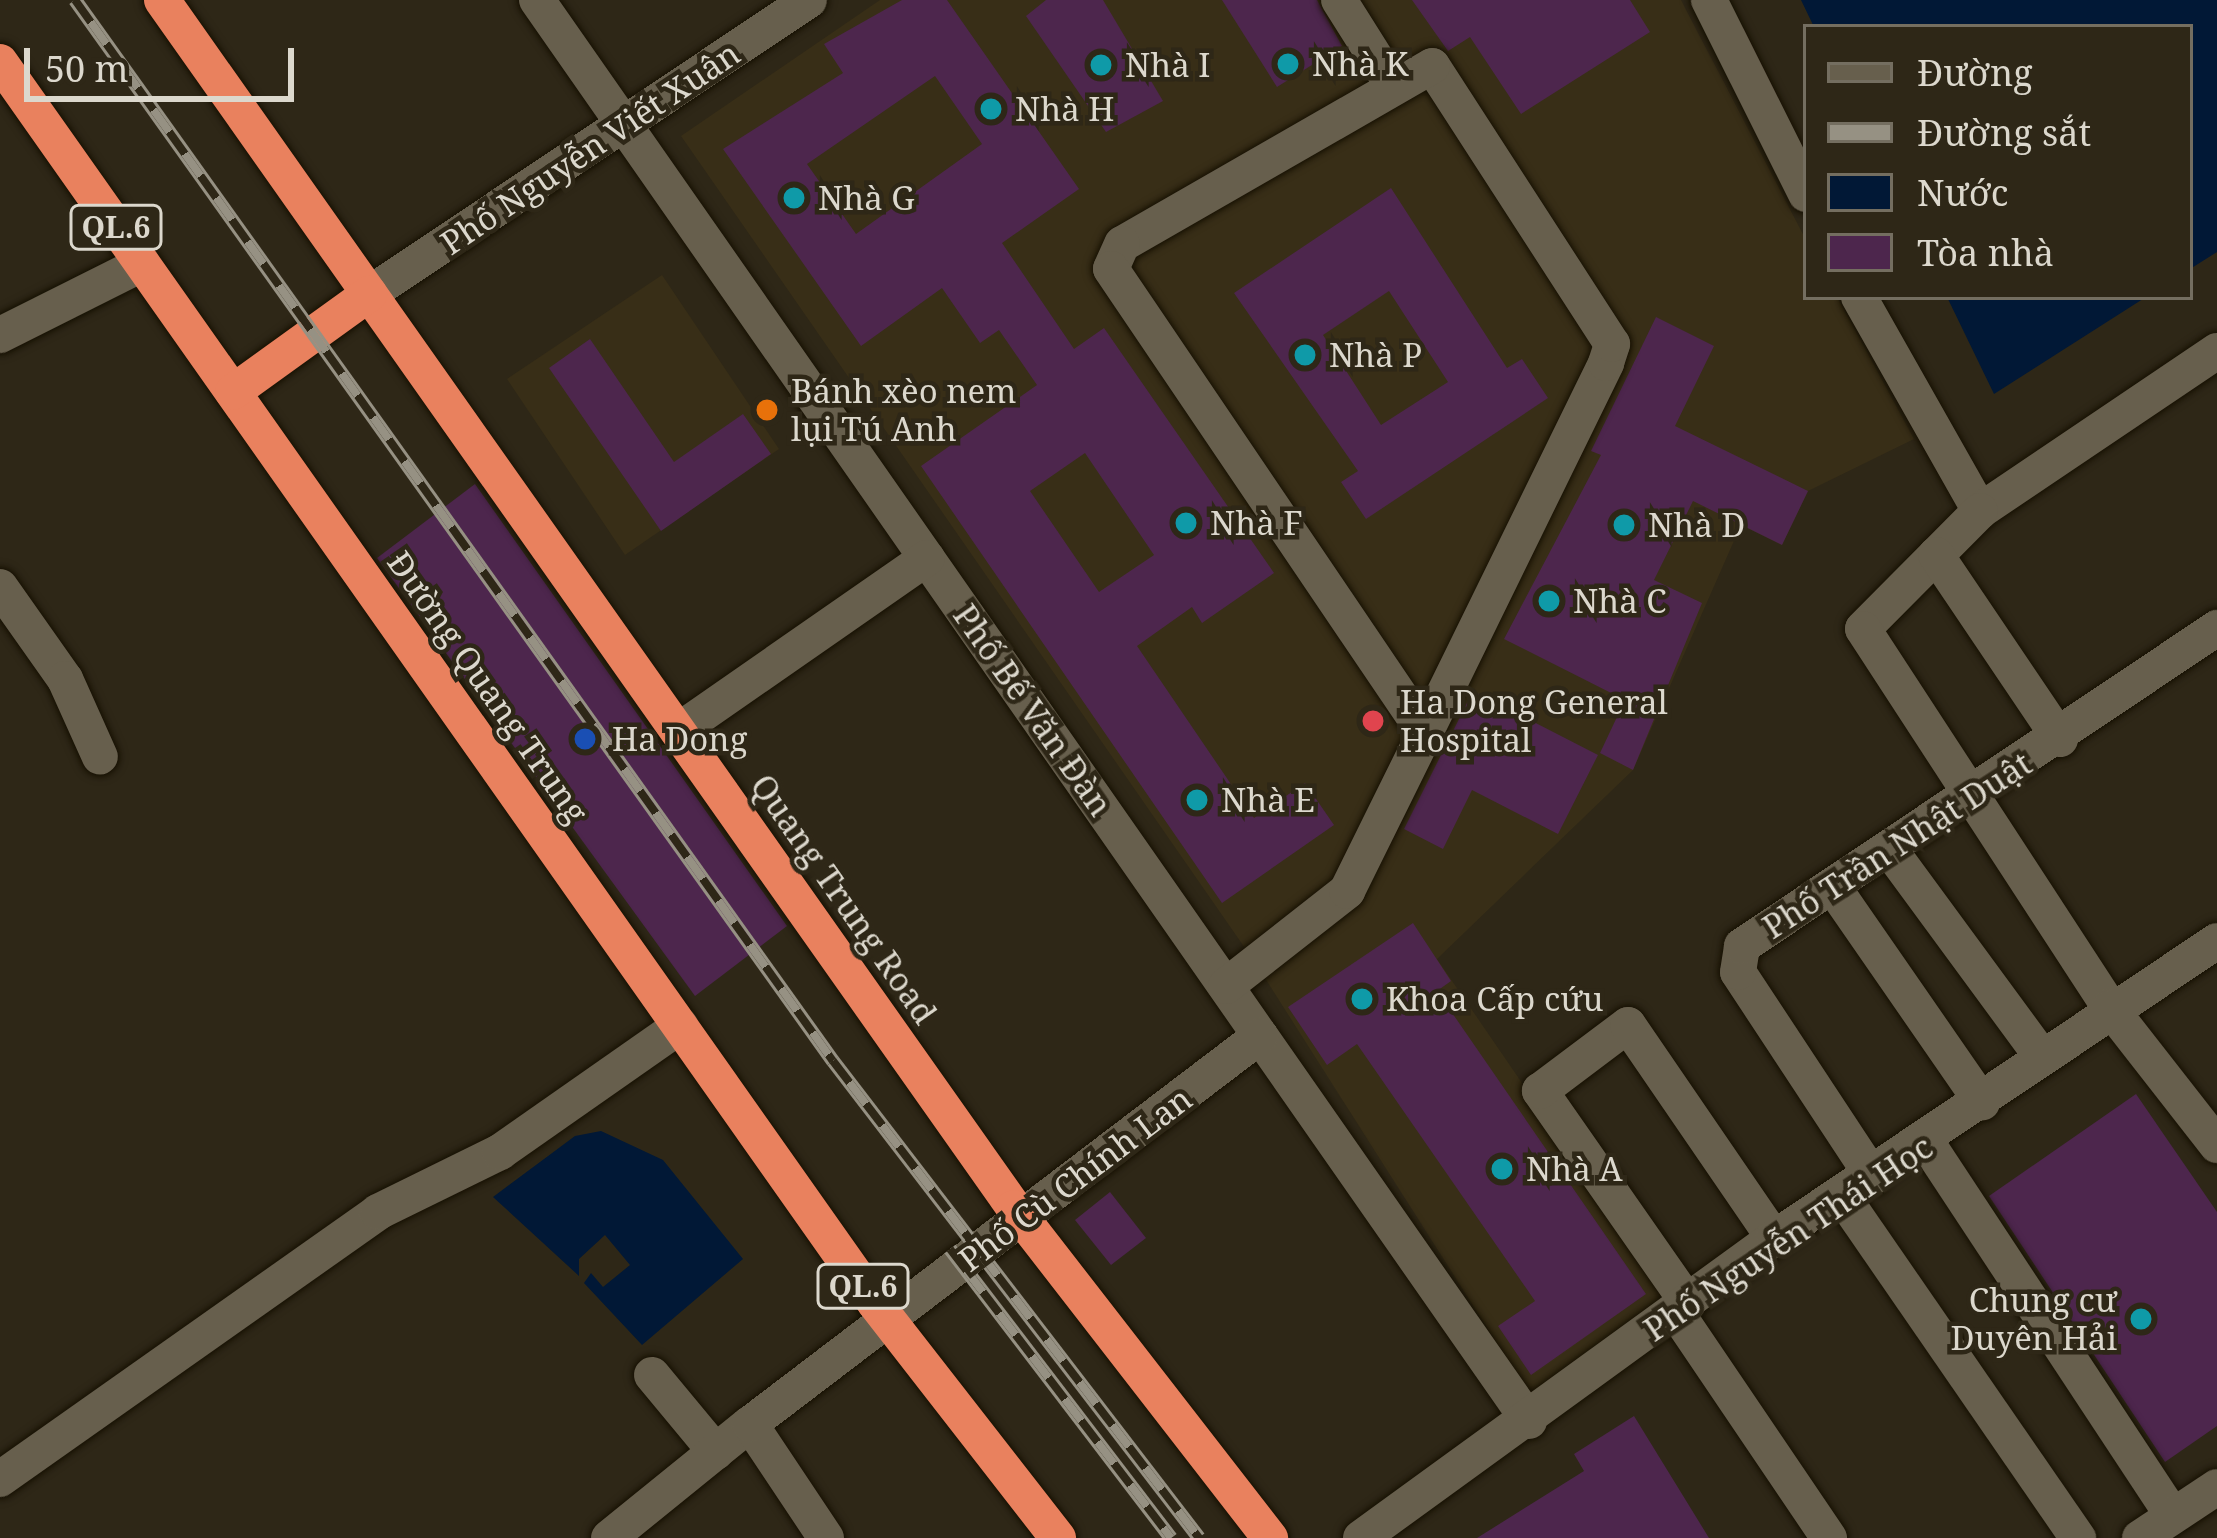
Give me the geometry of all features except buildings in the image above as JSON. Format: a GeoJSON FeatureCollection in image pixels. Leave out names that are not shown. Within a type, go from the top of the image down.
{"type":"FeatureCollection","features":[{"type":"Feature","properties":{"kind":"highway","name":"Quang Trung Road"},"geometry":{"type":"LineString","coordinates":[[162,0],[1024,1221],[1270,1538]]}},
{"type":"Feature","properties":{"kind":"highway","name":"QL.6"},"geometry":{"type":"LineString","coordinates":[[0,62],[232,392]]}},
{"type":"Feature","properties":{"kind":"highway"},"geometry":{"type":"LineString","coordinates":[[232,392],[370,294]]}},
{"type":"Feature","properties":{"kind":"highway","name":"Đường Quang Trung"},"geometry":{"type":"LineString","coordinates":[[232,392],[680,1026]]}},
{"type":"Feature","properties":{"kind":"highway","name":"QL.6"},"geometry":{"type":"LineString","coordinates":[[680,1026],[888,1319],[1058,1538]]}},
{"type":"Feature","properties":{"kind":"street","name":"Phố Bế Văn Đàn"},"geometry":{"type":"LineString","coordinates":[[537,0],[1528,1421]]}},
{"type":"Feature","properties":{"kind":"street","name":"Phố Nguyễn Viết Xuân"},"geometry":{"type":"LineString","coordinates":[[370,294],[626,128],[808,0]]}},
{"type":"Feature","properties":{"kind":"street"},"geometry":{"type":"LineString","coordinates":[[1339,0],[1392,83]]}},
{"type":"Feature","properties":{"kind":"street"},"geometry":{"type":"LineString","coordinates":[[1709,0],[1803,188]]}},
{"type":"Feature","properties":{"kind":"street"},"geometry":{"type":"LineString","coordinates":[[1226,986],[1334,908],[1425,733],[1612,344],[1443,73],[1420,67],[1122,244],[1111,269],[1425,733]]}},
{"type":"Feature","properties":{"kind":"street"},"geometry":{"type":"LineString","coordinates":[[0,335],[142,264]]}},
{"type":"Feature","properties":{"kind":"street"},"geometry":{"type":"LineString","coordinates":[[1860,300],[1980,512]]}},
{"type":"Feature","properties":{"kind":"street"},"geometry":{"type":"LineString","coordinates":[[2217,352],[1980,512],[1863,629],[2110,1009],[2217,1144]]}},
{"type":"Feature","properties":{"kind":"street"},"geometry":{"type":"LineString","coordinates":[[1936,555],[2060,739]]}},
{"type":"Feature","properties":{"kind":"street"},"geometry":{"type":"LineString","coordinates":[[678,730],[928,558]]}},
{"type":"Feature","properties":{"kind":"street"},"geometry":{"type":"LineString","coordinates":[[0,587],[65,679],[100,758]]}},
{"type":"Feature","properties":{"kind":"street","name":"Phố Trần Nhật Duật"},"geometry":{"type":"LineString","coordinates":[[1857,1186],[1736,958],[1833,886],[2210,647]]}},
{"type":"Feature","properties":{"kind":"street"},"geometry":{"type":"LineString","coordinates":[[1890,850],[2042,1057]]}},
{"type":"Feature","properties":{"kind":"street"},"geometry":{"type":"LineString","coordinates":[[1833,886],[1982,1102]]}},
{"type":"Feature","properties":{"kind":"street","name":"Phố Nguyễn Thái Học"},"geometry":{"type":"LineString","coordinates":[[1361,1538],[1774,1238],[1928,1143],[2110,1009],[2214,948]]}},
{"type":"Feature","properties":{"kind":"street"},"geometry":{"type":"LineString","coordinates":[[1774,1238],[1628,1024],[1540,1091],[1829,1538]]}},
{"type":"Feature","properties":{"kind":"street"},"geometry":{"type":"LineString","coordinates":[[3,1470],[378,1212],[500,1152],[680,1026]]}},
{"type":"Feature","properties":{"kind":"street","name":"Phố Cù Chính Lan"},"geometry":{"type":"LineString","coordinates":[[609,1538],[750,1424],[1024,1221],[1260,1036]]}},
{"type":"Feature","properties":{"kind":"street"},"geometry":{"type":"LineString","coordinates":[[1928,1143],[2202,1504],[2140,1538]]}},
{"type":"Feature","properties":{"kind":"street"},"geometry":{"type":"LineString","coordinates":[[1857,1186],[2078,1538]]}},
{"type":"Feature","properties":{"kind":"street"},"geometry":{"type":"LineString","coordinates":[[652,1375],[716,1452]]}},
{"type":"Feature","properties":{"kind":"street"},"geometry":{"type":"LineString","coordinates":[[750,1424],[826,1538]]}},
{"type":"Feature","properties":{"kind":"shaded area","name":"Ha Dong General Hospital"},"geometry":{"type":"Polygon","coordinates":[[[880,0],[1681,0],[1803,234],[1803,300],[1839,300],[1914,439],[1808,491],[1782,545],[1741,525],[1633,770],[1437,959],[1673,1303],[1530,1395],[1256,964],[681,136],[880,0]]]}},
{"type":"Feature","properties":{"kind":"shaded area"},"geometry":{"type":"Polygon","coordinates":[[[662,275],[779,449],[625,555],[507,379],[662,275]]]}},
{"type":"Feature","properties":{"kind":"water"},"geometry":{"type":"Polygon","coordinates":[[[1801,0],[2217,0],[2217,252],[2193,267],[2193,24],[1813,24],[1801,0]]]}},
{"type":"Feature","properties":{"kind":"water"},"geometry":{"type":"Polygon","coordinates":[[[1948,300],[2141,300],[1994,394],[1948,300]]]}},
{"type":"Feature","properties":{"kind":"water"},"geometry":{"type":"Polygon","coordinates":[[[601,1131],[663,1160],[743,1259],[642,1345],[584,1283],[591,1273],[603,1287],[630,1265],[605,1235],[579,1259],[579,1276],[493,1197],[575,1136],[601,1131]]]}},
{"type":"Feature","properties":{"kind":"railway"},"geometry":{"type":"LineString","coordinates":[[75,0],[833,1061],[1199,1538]]}},
{"type":"Feature","properties":{"kind":"railway"},"geometry":{"type":"LineString","coordinates":[[950,1249],[1171,1538]]}},
{"type":"Feature","properties":{"kind":"place","name":"Nhà K"},"geometry":{"type":"Point","coordinates":[1288,64]}},
{"type":"Feature","properties":{"kind":"place","name":"Nhà I"},"geometry":{"type":"Point","coordinates":[1101,65]}},
{"type":"Feature","properties":{"kind":"place","name":"Nhà H"},"geometry":{"type":"Point","coordinates":[991,109]}},
{"type":"Feature","properties":{"kind":"place","name":"Nhà G"},"geometry":{"type":"Point","coordinates":[794,198]}},
{"type":"Feature","properties":{"kind":"place","name":"Nhà P"},"geometry":{"type":"Point","coordinates":[1305,355]}},
{"type":"Feature","properties":{"kind":"place","name":"Bánh xèo nem lụi Tú Anh"},"geometry":{"type":"Point","coordinates":[767,410]}},
{"type":"Feature","properties":{"kind":"place","name":"Nhà F"},"geometry":{"type":"Point","coordinates":[1186,523]}},
{"type":"Feature","properties":{"kind":"place","name":"Nhà D"},"geometry":{"type":"Point","coordinates":[1624,525]}},
{"type":"Feature","properties":{"kind":"place","name":"Nhà C"},"geometry":{"type":"Point","coordinates":[1549,601]}},
{"type":"Feature","properties":{"kind":"place","name":"Ha Dong General Hospital"},"geometry":{"type":"Point","coordinates":[1373,721]}},
{"type":"Feature","properties":{"kind":"place","name":"Ha Dong"},"geometry":{"type":"Point","coordinates":[585,739]}},
{"type":"Feature","properties":{"kind":"place","name":"Nhà E"},"geometry":{"type":"Point","coordinates":[1197,800]}},
{"type":"Feature","properties":{"kind":"place","name":"Khoa Cấp cứu"},"geometry":{"type":"Point","coordinates":[1362,999]}},
{"type":"Feature","properties":{"kind":"place","name":"Nhà A"},"geometry":{"type":"Point","coordinates":[1502,1169]}},
{"type":"Feature","properties":{"kind":"place","name":"Chung cư Duyên Hải"},"geometry":{"type":"Point","coordinates":[2141,1319]}}]}
